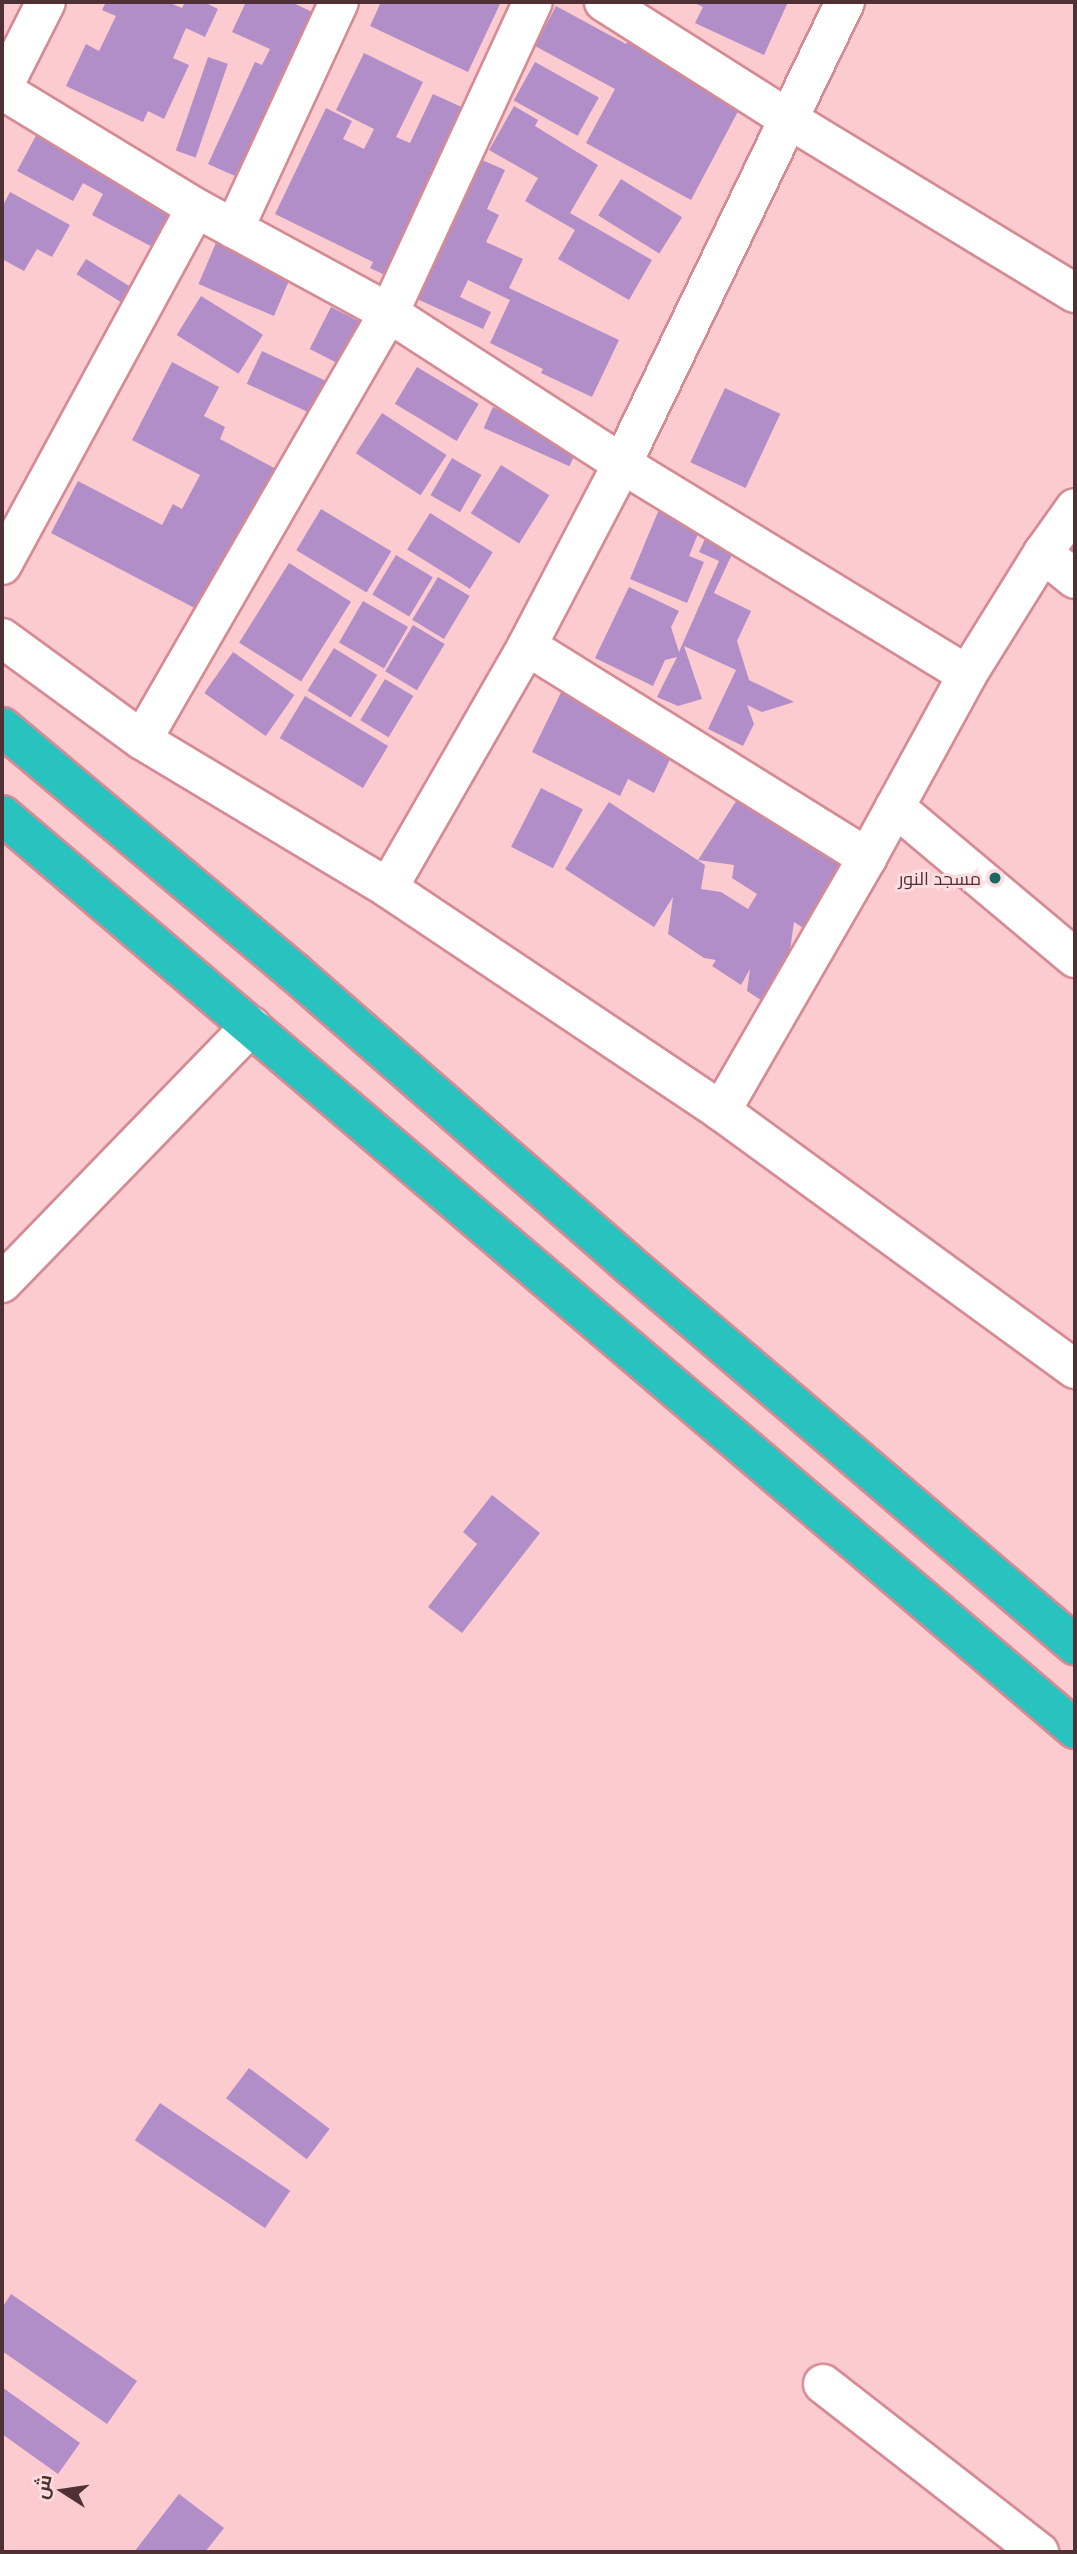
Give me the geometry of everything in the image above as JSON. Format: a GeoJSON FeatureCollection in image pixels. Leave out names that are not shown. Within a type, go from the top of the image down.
{"type":"FeatureCollection","features":[{"type":"Feature","properties":{"kind":"highway"},"geometry":{"type":"LineString","coordinates":[[2,727],[304,981],[625,1261],[1075,1645]]}},
{"type":"Feature","properties":{"kind":"highway"},"geometry":{"type":"LineString","coordinates":[[2,815],[1075,1728]]}},
{"type":"Feature","properties":{"kind":"street"},"geometry":{"type":"LineString","coordinates":[[234,229],[340,2]]}},
{"type":"Feature","properties":{"kind":"street"},"geometry":{"type":"LineString","coordinates":[[142,740],[389,313],[533,2]]}},
{"type":"Feature","properties":{"kind":"street"},"geometry":{"type":"LineString","coordinates":[[604,2],[790,120],[1075,293]]}},
{"type":"Feature","properties":{"kind":"street"},"geometry":{"type":"LineString","coordinates":[[388,888],[527,646],[622,464],[845,2]]}},
{"type":"Feature","properties":{"kind":"street"},"geometry":{"type":"LineString","coordinates":[[26,20],[2,90],[196,208],[389,313],[622,464],[967,675]]}},
{"type":"Feature","properties":{"kind":"street"},"geometry":{"type":"LineString","coordinates":[[2,565],[196,208]]}},
{"type":"Feature","properties":{"kind":"street"},"geometry":{"type":"LineString","coordinates":[[721,1111],[867,858],[967,675],[1043,553],[1075,508]]}},
{"type":"Feature","properties":{"kind":"street"},"geometry":{"type":"LineString","coordinates":[[1043,553],[1075,579]]}},
{"type":"Feature","properties":{"kind":"street"},"geometry":{"type":"LineString","coordinates":[[2,638],[142,740],[388,888],[721,1111],[1075,1369]]}},
{"type":"Feature","properties":{"kind":"street"},"geometry":{"type":"LineString","coordinates":[[527,646],[867,858]]}},
{"type":"Feature","properties":{"kind":"street"},"geometry":{"type":"LineString","coordinates":[[895,807],[1075,958]]}},
{"type":"Feature","properties":{"kind":"street"},"geometry":{"type":"LineString","coordinates":[[2,1283],[251,1026]]}},
{"type":"Feature","properties":{"kind":"street"},"geometry":{"type":"LineString","coordinates":[[823,2384],[1039,2552]]}},
{"type":"Feature","properties":{"kind":"building"},"geometry":{"type":"Polygon","coordinates":[[[106,2],[168,2],[182,8],[185,2],[204,2],[218,9],[205,37],[186,28],[173,58],[189,65],[164,119],[148,111],[143,122],[66,86],[86,44],[99,51],[116,16],[102,10],[106,2]]]}},
{"type":"Feature","properties":{"kind":"building"},"geometry":{"type":"Polygon","coordinates":[[[246,2],[291,2],[325,18],[262,188],[208,164],[255,62],[262,65],[270,49],[232,32],[246,2]]]}},
{"type":"Feature","properties":{"kind":"building"},"geometry":{"type":"Polygon","coordinates":[[[381,2],[500,4],[468,72],[370,26],[381,2]]]}},
{"type":"Feature","properties":{"kind":"building"},"geometry":{"type":"Polygon","coordinates":[[[692,2],[788,2],[764,55],[695,23],[703,7],[692,2]]]}},
{"type":"Feature","properties":{"kind":"building"},"geometry":{"type":"Polygon","coordinates":[[[556,6],[743,102],[691,200],[586,143],[615,89],[535,46],[556,6]]]}},
{"type":"Feature","properties":{"kind":"building"},"geometry":{"type":"Polygon","coordinates":[[[364,53],[423,82],[396,137],[410,143],[433,94],[466,109],[385,275],[370,268],[373,262],[275,214],[326,108],[352,121],[343,139],[364,149],[374,129],[336,110],[364,53]]]}},
{"type":"Feature","properties":{"kind":"building"},"geometry":{"type":"Polygon","coordinates":[[[208,57],[228,64],[196,157],[176,151],[208,57]]]}},
{"type":"Feature","properties":{"kind":"building"},"geometry":{"type":"Polygon","coordinates":[[[535,62],[599,97],[578,136],[514,100],[535,62]]]}},
{"type":"Feature","properties":{"kind":"building"},"geometry":{"type":"Polygon","coordinates":[[[514,106],[538,120],[535,126],[598,165],[570,213],[652,260],[629,300],[558,259],[575,230],[525,201],[538,178],[489,150],[514,106]]]}},
{"type":"Feature","properties":{"kind":"building"},"geometry":{"type":"Polygon","coordinates":[[[39,130],[200,216],[177,260],[92,215],[103,194],[83,183],[73,201],[17,171],[39,130]]]}},
{"type":"Feature","properties":{"kind":"building"},"geometry":{"type":"Polygon","coordinates":[[[482,160],[505,170],[487,209],[499,215],[486,242],[523,259],[509,288],[619,340],[592,397],[541,373],[543,369],[490,343],[510,300],[468,280],[460,297],[491,312],[483,329],[417,299],[482,160]]]}},
{"type":"Feature","properties":{"kind":"building"},"geometry":{"type":"Polygon","coordinates":[[[621,179],[682,217],[659,254],[598,215],[621,179]]]}},
{"type":"Feature","properties":{"kind":"building"},"geometry":{"type":"Polygon","coordinates":[[[10,192],[70,225],[52,257],[37,249],[24,271],[2,259],[2,207],[10,192]]]}},
{"type":"Feature","properties":{"kind":"building"},"geometry":{"type":"Polygon","coordinates":[[[218,238],[293,270],[274,316],[198,284],[218,238]]]}},
{"type":"Feature","properties":{"kind":"building"},"geometry":{"type":"Polygon","coordinates":[[[86,259],[141,293],[132,309],[76,274],[86,259]]]}},
{"type":"Feature","properties":{"kind":"building"},"geometry":{"type":"Polygon","coordinates":[[[201,296],[263,335],[239,374],[177,335],[201,296]]]}},
{"type":"Feature","properties":{"kind":"building"},"geometry":{"type":"Polygon","coordinates":[[[331,307],[373,328],[352,370],[310,349],[331,307]]]}},
{"type":"Feature","properties":{"kind":"building"},"geometry":{"type":"Polygon","coordinates":[[[262,351],[330,383],[315,415],[247,384],[262,351]]]}},
{"type":"Feature","properties":{"kind":"building"},"geometry":{"type":"Polygon","coordinates":[[[172,362],[219,387],[204,416],[225,427],[220,439],[280,471],[206,614],[51,533],[78,481],[162,525],[173,504],[182,509],[200,475],[132,440],[172,362]]]}},
{"type":"Feature","properties":{"kind":"building"},"geometry":{"type":"Polygon","coordinates":[[[417,367],[479,404],[457,441],[395,404],[417,367]]]}},
{"type":"Feature","properties":{"kind":"building"},"geometry":{"type":"Polygon","coordinates":[[[725,388],[780,414],[746,488],[690,462],[725,388]]]}},
{"type":"Feature","properties":{"kind":"building"},"geometry":{"type":"Polygon","coordinates":[[[493,407],[579,445],[570,466],[484,428],[493,407]]]}},
{"type":"Feature","properties":{"kind":"building"},"geometry":{"type":"Polygon","coordinates":[[[382,413],[447,455],[420,495],[356,453],[382,413]]]}},
{"type":"Feature","properties":{"kind":"building"},"geometry":{"type":"Polygon","coordinates":[[[452,458],[481,475],[460,512],[430,495],[452,458]]]}},
{"type":"Feature","properties":{"kind":"building"},"geometry":{"type":"Polygon","coordinates":[[[501,465],[549,495],[519,544],[471,513],[501,465]]]}},
{"type":"Feature","properties":{"kind":"building"},"geometry":{"type":"Polygon","coordinates":[[[660,507],[702,524],[689,556],[704,562],[687,603],[630,579],[660,507]]]}},
{"type":"Feature","properties":{"kind":"building"},"geometry":{"type":"Polygon","coordinates":[[[321,509],[391,551],[367,592],[296,550],[321,509]]]}},
{"type":"Feature","properties":{"kind":"building"},"geometry":{"type":"Polygon","coordinates":[[[430,513],[493,552],[470,589],[407,549],[430,513]]]}},
{"type":"Feature","properties":{"kind":"building"},"geometry":{"type":"Polygon","coordinates":[[[709,530],[740,537],[714,593],[751,611],[737,641],[749,680],[794,702],[762,712],[747,705],[754,724],[743,746],[708,729],[736,670],[684,646],[702,699],[678,706],[657,697],[677,657],[665,660],[653,686],[595,658],[629,587],[679,611],[671,627],[679,652],[719,561],[699,552],[709,530]]]}},
{"type":"Feature","properties":{"kind":"building"},"geometry":{"type":"Polygon","coordinates":[[[396,555],[433,577],[409,617],[372,594],[396,555]]]}},
{"type":"Feature","properties":{"kind":"building"},"geometry":{"type":"Polygon","coordinates":[[[289,563],[351,602],[301,681],[239,643],[289,563]]]}},
{"type":"Feature","properties":{"kind":"building"},"geometry":{"type":"Polygon","coordinates":[[[438,577],[470,596],[444,639],[412,620],[438,577]]]}},
{"type":"Feature","properties":{"kind":"building"},"geometry":{"type":"Polygon","coordinates":[[[363,601],[408,627],[384,669],[339,643],[363,601]]]}},
{"type":"Feature","properties":{"kind":"building"},"geometry":{"type":"Polygon","coordinates":[[[413,625],[445,644],[417,690],[385,671],[413,625]]]}},
{"type":"Feature","properties":{"kind":"building"},"geometry":{"type":"Polygon","coordinates":[[[334,648],[377,675],[351,717],[308,690],[334,648]]]}},
{"type":"Feature","properties":{"kind":"building"},"geometry":{"type":"Polygon","coordinates":[[[233,652],[294,695],[266,736],[204,693],[233,652]]]}},
{"type":"Feature","properties":{"kind":"building"},"geometry":{"type":"Polygon","coordinates":[[[571,672],[673,753],[654,793],[628,779],[620,796],[532,752],[571,672]]]}},
{"type":"Feature","properties":{"kind":"building"},"geometry":{"type":"Polygon","coordinates":[[[385,679],[413,696],[389,737],[360,720],[385,679]]]}},
{"type":"Feature","properties":{"kind":"building"},"geometry":{"type":"Polygon","coordinates":[[[305,696],[388,746],[363,788],[280,738],[305,696]]]}},
{"type":"Feature","properties":{"kind":"building"},"geometry":{"type":"Polygon","coordinates":[[[746,786],[853,865],[809,932],[794,922],[781,1013],[747,991],[750,969],[741,985],[712,966],[716,960],[704,958],[668,934],[673,897],[654,927],[565,869],[609,802],[705,865],[701,889],[721,892],[748,909],[757,894],[732,878],[734,865],[698,860],[746,786]]]}},
{"type":"Feature","properties":{"kind":"building"},"geometry":{"type":"Polygon","coordinates":[[[541,788],[583,809],[553,868],[511,847],[541,788]]]}},
{"type":"Feature","properties":{"kind":"building"},"geometry":{"type":"Polygon","coordinates":[[[492,1495],[540,1533],[462,1633],[428,1607],[477,1544],[463,1532],[492,1495]]]}},
{"type":"Feature","properties":{"kind":"building"},"geometry":{"type":"Polygon","coordinates":[[[249,2068],[330,2129],[307,2159],[226,2098],[249,2068]]]}},
{"type":"Feature","properties":{"kind":"building"},"geometry":{"type":"Polygon","coordinates":[[[160,2103],[290,2191],[265,2228],[135,2140],[160,2103]]]}},
{"type":"Feature","properties":{"kind":"building"},"geometry":{"type":"Polygon","coordinates":[[[11,2294],[137,2381],[107,2424],[2,2351],[2,2308],[11,2294]]]}},
{"type":"Feature","properties":{"kind":"building"},"geometry":{"type":"Polygon","coordinates":[[[2,2387],[80,2443],[58,2474],[2,2434],[2,2387]]]}},
{"type":"Feature","properties":{"kind":"building"},"geometry":{"type":"Polygon","coordinates":[[[179,2494],[224,2528],[205,2552],[134,2552],[179,2494]]]}},
{"type":"Feature","properties":{"kind":"place","name":"مسجد النور"},"geometry":{"type":"Point","coordinates":[995,878]}}]}
